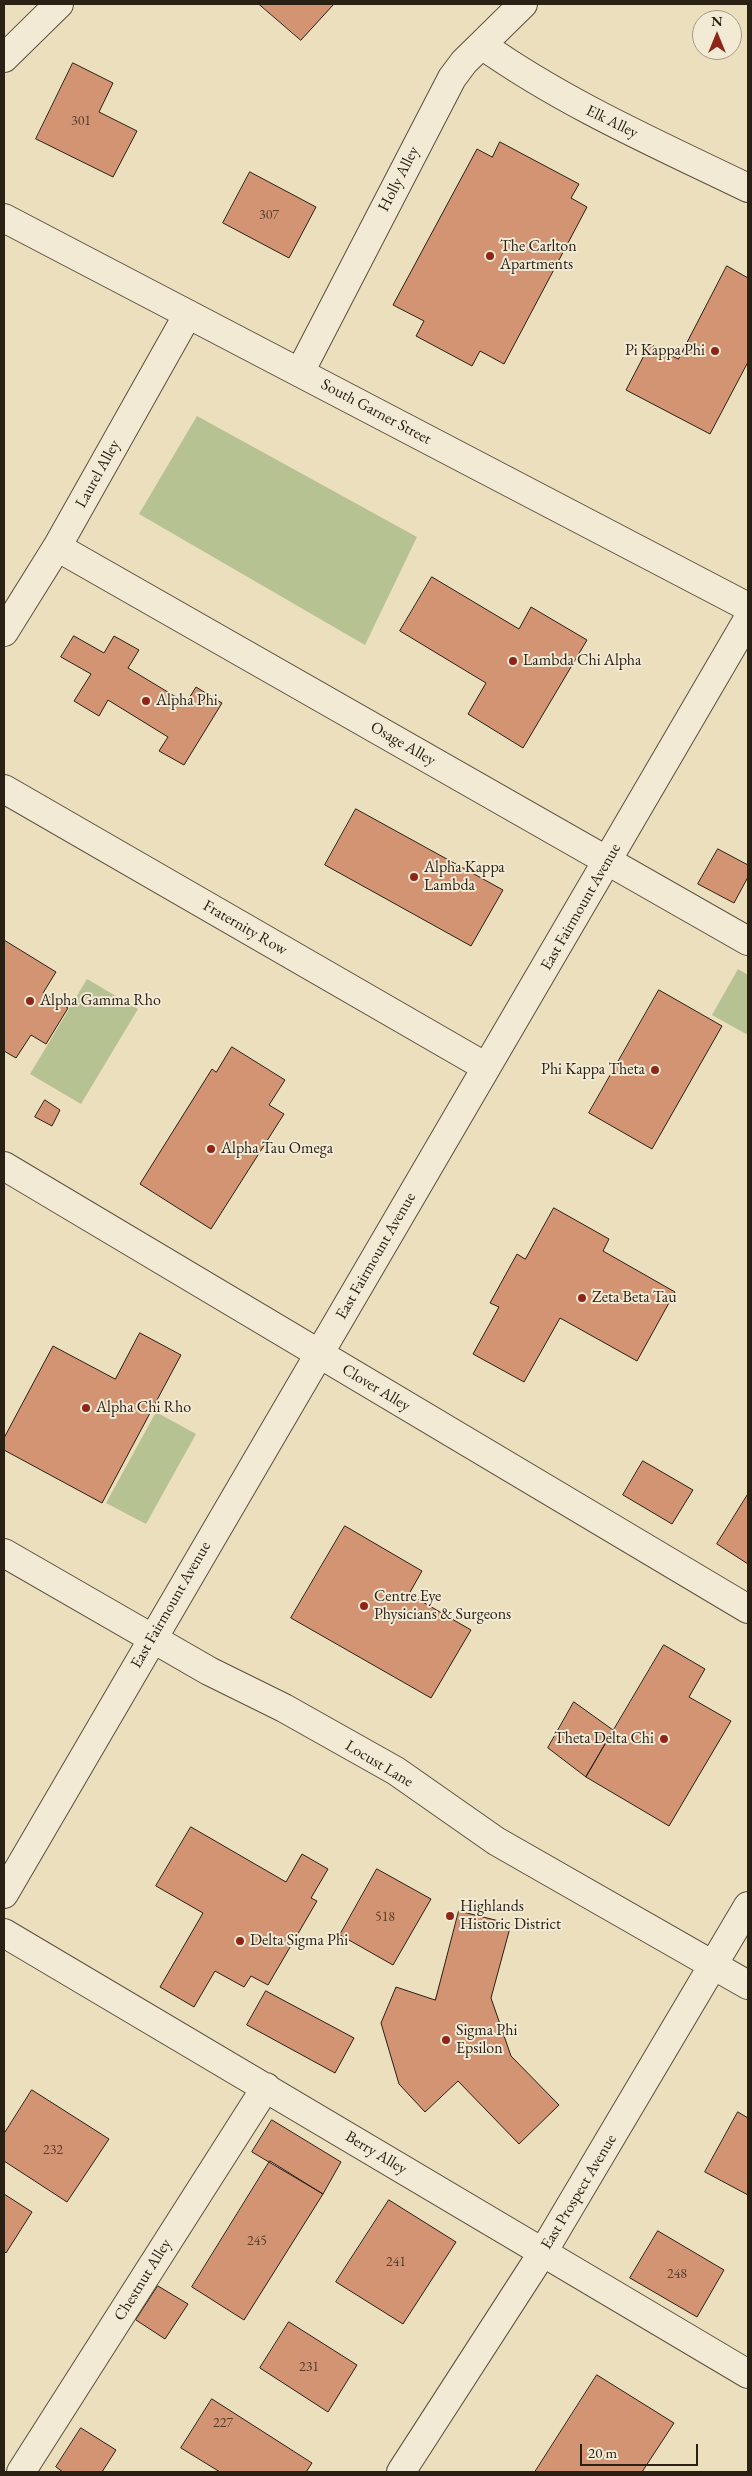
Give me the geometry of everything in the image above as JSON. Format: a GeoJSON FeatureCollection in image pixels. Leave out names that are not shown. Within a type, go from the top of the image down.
{"type":"FeatureCollection","features":[{"type":"Feature","properties":{"kind":"street"},"geometry":{"type":"LineString","coordinates":[[4,58],[59,4]]}},
{"type":"Feature","properties":{"kind":"street","name":"Holly Alley"},"geometry":{"type":"LineString","coordinates":[[300,372],[452,78],[464,62],[523,4]]}},
{"type":"Feature","properties":{"kind":"street","name":"Elk Alley"},"geometry":{"type":"LineString","coordinates":[[482,45],[531,78],[590,111],[748,188]]}},
{"type":"Feature","properties":{"kind":"street","name":"South Garner Street"},"geometry":{"type":"LineString","coordinates":[[4,218],[748,607]]}},
{"type":"Feature","properties":{"kind":"street","name":"Laurel Alley"},"geometry":{"type":"LineString","coordinates":[[4,632],[57,547],[188,314]]}},
{"type":"Feature","properties":{"kind":"street","name":"Osage Alley"},"geometry":{"type":"LineString","coordinates":[[57,547],[748,941]]}},
{"type":"Feature","properties":{"kind":"street","name":"East Fairmount Avenue"},"geometry":{"type":"LineString","coordinates":[[4,1894],[748,619]]}},
{"type":"Feature","properties":{"kind":"street","name":"Fraternity Row"},"geometry":{"type":"LineString","coordinates":[[4,789],[486,1067]]}},
{"type":"Feature","properties":{"kind":"street","name":"Clover Alley"},"geometry":{"type":"LineString","coordinates":[[4,1166],[748,1609]]}},
{"type":"Feature","properties":{"kind":"street","name":"Locust Lane"},"geometry":{"type":"LineString","coordinates":[[4,1553],[221,1678],[284,1708],[396,1771],[496,1841],[748,1986]]}},
{"type":"Feature","properties":{"kind":"street","name":"East Prospect Avenue"},"geometry":{"type":"LineString","coordinates":[[401,2472],[543,2252],[748,1906]]}},
{"type":"Feature","properties":{"kind":"street","name":"Berry Alley"},"geometry":{"type":"LineString","coordinates":[[4,1933],[748,2374]]}},
{"type":"Feature","properties":{"kind":"street","name":"Chestnut Alley"},"geometry":{"type":"LineString","coordinates":[[21,2472],[266,2087]]}},
{"type":"Feature","properties":{"kind":"green space"},"geometry":{"type":"Polygon","coordinates":[[[197,416],[417,537],[365,645],[139,514],[197,416]]]}},
{"type":"Feature","properties":{"kind":"green space"},"geometry":{"type":"Polygon","coordinates":[[[738,969],[748,975],[748,1035],[712,1015],[738,969]]]}},
{"type":"Feature","properties":{"kind":"green space"},"geometry":{"type":"Polygon","coordinates":[[[87,979],[138,1009],[81,1104],[30,1074],[87,979]]]}},
{"type":"Feature","properties":{"kind":"green space"},"geometry":{"type":"Polygon","coordinates":[[[156,1412],[196,1434],[146,1524],[106,1503],[156,1412]]]}},
{"type":"Feature","properties":{"kind":"building"},"geometry":{"type":"Polygon","coordinates":[[[259,4],[334,4],[301,40],[259,4]]]}},
{"type":"Feature","properties":{"kind":"building"},"geometry":{"type":"Polygon","coordinates":[[[73,63],[113,83],[99,112],[137,131],[113,177],[36,139],[73,63]]]}},
{"type":"Feature","properties":{"kind":"building","name":"The Carlton Apartments"},"geometry":{"type":"Polygon","coordinates":[[[500,142],[579,184],[571,198],[587,207],[504,364],[480,351],[472,366],[416,336],[424,321],[393,305],[477,149],[492,157],[500,142]]]}},
{"type":"Feature","properties":{"kind":"building"},"geometry":{"type":"Polygon","coordinates":[[[250,172],[316,207],[289,258],[223,223],[250,172]]]}},
{"type":"Feature","properties":{"kind":"building","name":"Pi Kappa Phi"},"geometry":{"type":"Polygon","coordinates":[[[727,266],[748,278],[748,362],[710,434],[626,390],[650,344],[678,359],[727,266]]]}},
{"type":"Feature","properties":{"kind":"building","name":"Lambda Chi Alpha"},"geometry":{"type":"Polygon","coordinates":[[[432,577],[519,629],[531,607],[587,640],[523,748],[468,714],[486,683],[400,631],[432,577]]]}},
{"type":"Feature","properties":{"kind":"building","name":"Alpha Phi"},"geometry":{"type":"Polygon","coordinates":[[[74,636],[104,653],[114,636],[139,650],[128,668],[186,703],[196,687],[222,703],[184,765],[159,751],[168,737],[108,700],[99,716],[74,701],[91,674],[61,657],[74,636]]]}},
{"type":"Feature","properties":{"kind":"building","name":"Alpha Kappa Lambda"},"geometry":{"type":"Polygon","coordinates":[[[356,809],[503,890],[471,946],[325,865],[356,809]]]}},
{"type":"Feature","properties":{"kind":"building"},"geometry":{"type":"Polygon","coordinates":[[[718,849],[748,865],[748,877],[734,903],[698,884],[718,849]]]}},
{"type":"Feature","properties":{"kind":"building","name":"Alpha Gamma Rho"},"geometry":{"type":"Polygon","coordinates":[[[4,940],[56,972],[43,993],[68,1008],[46,1044],[31,1035],[16,1058],[4,1051],[4,940]]]}},
{"type":"Feature","properties":{"kind":"building","name":"Phi Kappa Theta"},"geometry":{"type":"Polygon","coordinates":[[[659,990],[722,1026],[652,1149],[589,1113],[659,990]]]}},
{"type":"Feature","properties":{"kind":"building","name":"Alpha Tau Omega"},"geometry":{"type":"Polygon","coordinates":[[[232,1047],[285,1080],[269,1105],[284,1114],[211,1229],[140,1184],[212,1069],[216,1072],[232,1047]]]}},
{"type":"Feature","properties":{"kind":"building"},"geometry":{"type":"Polygon","coordinates":[[[45,1100],[60,1110],[52,1126],[35,1117],[45,1100]]]}},
{"type":"Feature","properties":{"kind":"building","name":"Zeta Beta Tau"},"geometry":{"type":"Polygon","coordinates":[[[554,1208],[609,1239],[603,1251],[675,1292],[637,1361],[560,1318],[524,1382],[473,1354],[499,1307],[490,1303],[517,1254],[525,1259],[554,1208]]]}},
{"type":"Feature","properties":{"kind":"building","name":"Alpha Chi Rho"},"geometry":{"type":"Polygon","coordinates":[[[140,1333],[181,1355],[102,1503],[4,1450],[4,1438],[53,1346],[115,1379],[140,1333]]]}},
{"type":"Feature","properties":{"kind":"building"},"geometry":{"type":"Polygon","coordinates":[[[643,1461],[693,1490],[672,1524],[623,1495],[643,1461]]]}},
{"type":"Feature","properties":{"kind":"building"},"geometry":{"type":"Polygon","coordinates":[[[748,1494],[748,1564],[717,1544],[748,1494]]]}},
{"type":"Feature","properties":{"kind":"building","name":"Centre Eye Physicians & Surgeons"},"geometry":{"type":"Polygon","coordinates":[[[345,1526],[422,1571],[409,1594],[471,1630],[431,1698],[291,1618],[345,1526]]]}},
{"type":"Feature","properties":{"kind":"building","name":"Theta Delta Chi"},"geometry":{"type":"Polygon","coordinates":[[[664,1645],[705,1669],[689,1697],[731,1721],[669,1826],[586,1777],[664,1645]]]}},
{"type":"Feature","properties":{"kind":"building","name":"Theta Delta Chi"},"geometry":{"type":"Polygon","coordinates":[[[574,1702],[613,1730],[586,1777],[548,1748],[574,1702]]]}},
{"type":"Feature","properties":{"kind":"building","name":"Delta Sigma Phi"},"geometry":{"type":"Polygon","coordinates":[[[191,1827],[286,1882],[302,1854],[328,1869],[311,1898],[317,1901],[268,1985],[251,1976],[244,1987],[215,1971],[194,2007],[160,1987],[203,1913],[156,1886],[191,1827]]]}},
{"type":"Feature","properties":{"kind":"building"},"geometry":{"type":"Polygon","coordinates":[[[377,1869],[431,1899],[393,1965],[340,1935],[377,1869]]]}},
{"type":"Feature","properties":{"kind":"building","name":"Sigma Phi Epsilon"},"geometry":{"type":"Polygon","coordinates":[[[459,1911],[511,1924],[491,1998],[511,2056],[559,2105],[519,2144],[458,2081],[425,2112],[399,2084],[381,2023],[396,1987],[435,2000],[459,1911]]]}},
{"type":"Feature","properties":{"kind":"building"},"geometry":{"type":"Polygon","coordinates":[[[266,1991],[354,2038],[335,2073],[247,2025],[266,1991]]]}},
{"type":"Feature","properties":{"kind":"building"},"geometry":{"type":"Polygon","coordinates":[[[32,2090],[109,2139],[67,2202],[4,2161],[4,2134],[32,2090]]]}},
{"type":"Feature","properties":{"kind":"building"},"geometry":{"type":"Polygon","coordinates":[[[738,2112],[748,2118],[748,2195],[705,2172],[738,2112]]]}},
{"type":"Feature","properties":{"kind":"building"},"geometry":{"type":"Polygon","coordinates":[[[272,2120],[341,2162],[323,2194],[252,2152],[272,2120]]]}},
{"type":"Feature","properties":{"kind":"building"},"geometry":{"type":"Polygon","coordinates":[[[270,2161],[323,2194],[244,2320],[192,2287],[270,2161]]]}},
{"type":"Feature","properties":{"kind":"building"},"geometry":{"type":"Polygon","coordinates":[[[4,2194],[32,2212],[6,2253],[4,2251],[4,2194]]]}},
{"type":"Feature","properties":{"kind":"building"},"geometry":{"type":"Polygon","coordinates":[[[389,2200],[456,2242],[403,2324],[336,2282],[389,2200]]]}},
{"type":"Feature","properties":{"kind":"building"},"geometry":{"type":"Polygon","coordinates":[[[658,2231],[724,2270],[697,2317],[630,2278],[658,2231]]]}},
{"type":"Feature","properties":{"kind":"building"},"geometry":{"type":"Polygon","coordinates":[[[158,2286],[188,2304],[165,2339],[136,2320],[158,2286]]]}},
{"type":"Feature","properties":{"kind":"building"},"geometry":{"type":"Polygon","coordinates":[[[289,2322],[357,2365],[328,2412],[260,2368],[289,2322]]]}},
{"type":"Feature","properties":{"kind":"building"},"geometry":{"type":"Polygon","coordinates":[[[597,2375],[674,2423],[642,2472],[535,2472],[597,2375]]]}},
{"type":"Feature","properties":{"kind":"building"},"geometry":{"type":"Polygon","coordinates":[[[212,2399],[312,2463],[306,2472],[220,2472],[181,2448],[212,2399]]]}},
{"type":"Feature","properties":{"kind":"building"},"geometry":{"type":"Polygon","coordinates":[[[81,2428],[116,2450],[102,2472],[63,2472],[56,2467],[81,2428]]]}},
{"type":"Feature","properties":{"kind":"place","name":"The Carlton Apartments"},"geometry":{"type":"Point","coordinates":[490,256]}},
{"type":"Feature","properties":{"kind":"place","name":"Pi Kappa Phi"},"geometry":{"type":"Point","coordinates":[715,351]}},
{"type":"Feature","properties":{"kind":"place","name":"Lambda Chi Alpha"},"geometry":{"type":"Point","coordinates":[513,661]}},
{"type":"Feature","properties":{"kind":"place","name":"Alpha Phi"},"geometry":{"type":"Point","coordinates":[146,701]}},
{"type":"Feature","properties":{"kind":"place","name":"Alpha Kappa Lambda"},"geometry":{"type":"Point","coordinates":[414,877]}},
{"type":"Feature","properties":{"kind":"place","name":"Alpha Gamma Rho"},"geometry":{"type":"Point","coordinates":[30,1001]}},
{"type":"Feature","properties":{"kind":"place","name":"Phi Kappa Theta"},"geometry":{"type":"Point","coordinates":[655,1070]}},
{"type":"Feature","properties":{"kind":"place","name":"Alpha Tau Omega"},"geometry":{"type":"Point","coordinates":[211,1149]}},
{"type":"Feature","properties":{"kind":"place","name":"Zeta Beta Tau"},"geometry":{"type":"Point","coordinates":[582,1298]}},
{"type":"Feature","properties":{"kind":"place","name":"Alpha Chi Rho"},"geometry":{"type":"Point","coordinates":[86,1408]}},
{"type":"Feature","properties":{"kind":"place","name":"Centre Eye Physicians & Surgeons"},"geometry":{"type":"Point","coordinates":[364,1606]}},
{"type":"Feature","properties":{"kind":"place","name":"Theta Delta Chi"},"geometry":{"type":"Point","coordinates":[664,1739]}},
{"type":"Feature","properties":{"kind":"place","name":"Highlands Historic District"},"geometry":{"type":"Point","coordinates":[450,1916]}},
{"type":"Feature","properties":{"kind":"place","name":"Delta Sigma Phi"},"geometry":{"type":"Point","coordinates":[240,1941]}},
{"type":"Feature","properties":{"kind":"place","name":"Sigma Phi Epsilon"},"geometry":{"type":"Point","coordinates":[446,2040]}}]}
